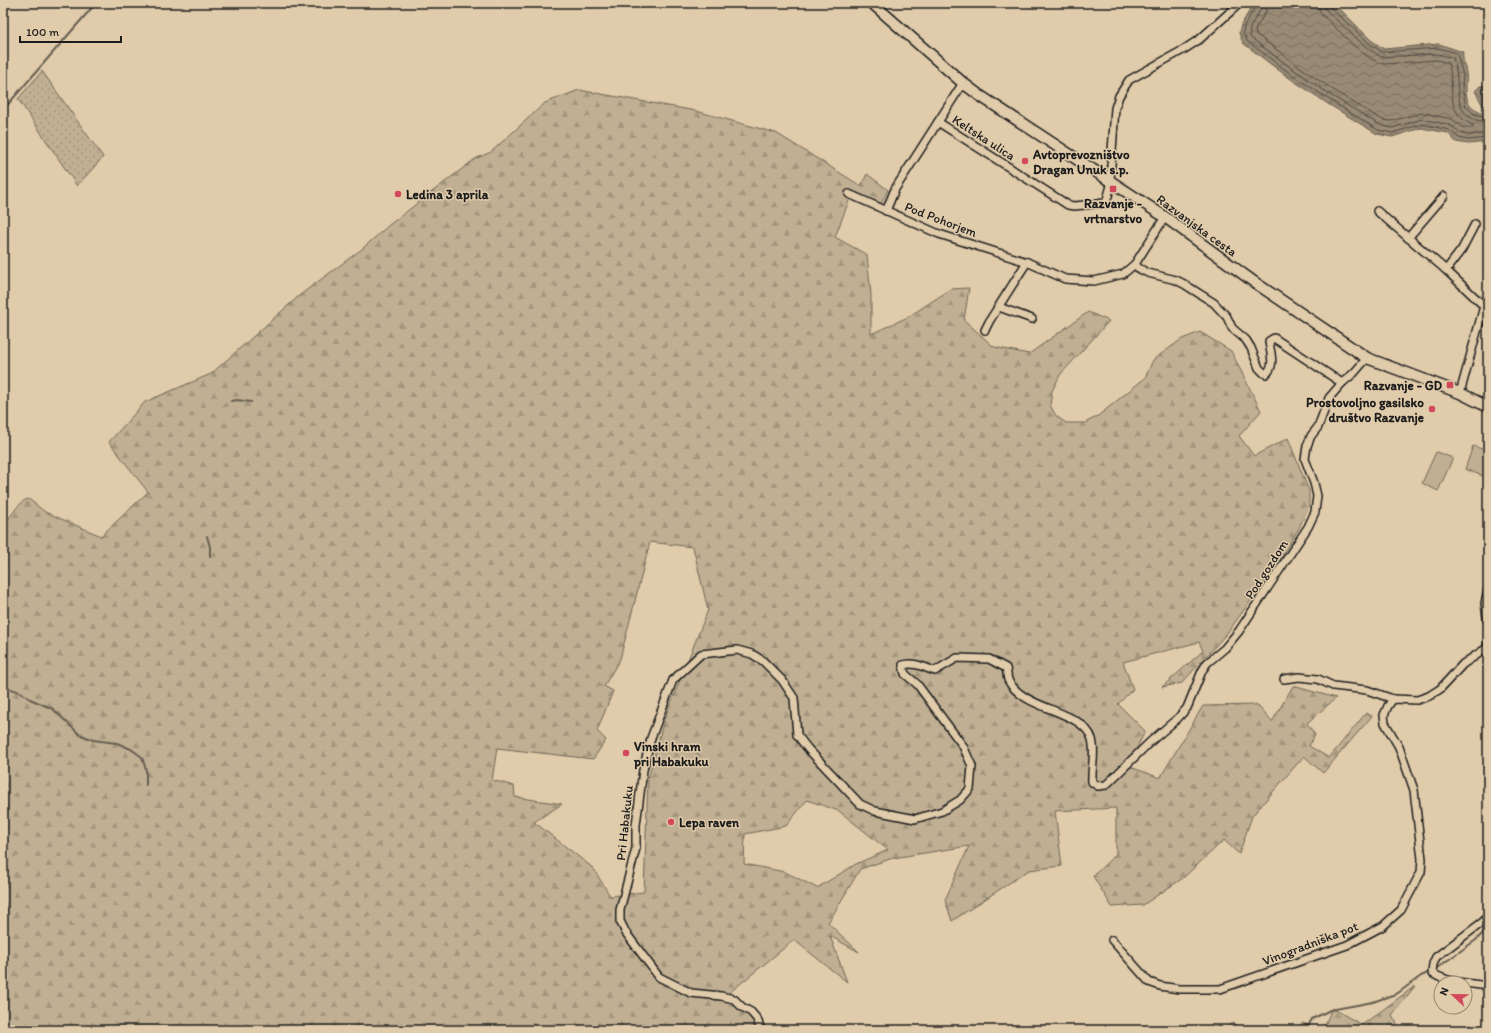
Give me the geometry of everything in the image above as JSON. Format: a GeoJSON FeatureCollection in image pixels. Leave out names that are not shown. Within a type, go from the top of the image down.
{"type":"FeatureCollection","features":[{"type":"Feature","properties":{"kind":"street","name":"Razvanjska cesta"},"geometry":{"type":"LineString","coordinates":[[872,3],[963,83],[1165,217],[1254,282],[1367,358],[1460,393],[1488,407]]}},
{"type":"Feature","properties":{"kind":"street"},"geometry":{"type":"LineString","coordinates":[[1111,181],[1115,108],[1119,96],[1129,80],[1200,39],[1240,3]]}},
{"type":"Feature","properties":{"kind":"street"},"geometry":{"type":"LineString","coordinates":[[886,211],[895,189],[963,83]]}},
{"type":"Feature","properties":{"kind":"street","name":"Keltska ulica"},"geometry":{"type":"LineString","coordinates":[[938,122],[1068,204],[1074,206],[1106,203],[1111,181]]}},
{"type":"Feature","properties":{"kind":"street","name":"Pod Pohorjem"},"geometry":{"type":"LineString","coordinates":[[850,194],[939,234],[1027,262],[1065,279],[1094,281],[1123,274],[1135,264],[1165,217]]}},
{"type":"Feature","properties":{"kind":"street"},"geometry":{"type":"LineString","coordinates":[[1408,238],[1444,196]]}},
{"type":"Feature","properties":{"kind":"street"},"geometry":{"type":"LineString","coordinates":[[1377,211],[1446,270],[1484,306],[1460,393]]}},
{"type":"Feature","properties":{"kind":"street"},"geometry":{"type":"LineString","coordinates":[[1446,270],[1462,249],[1475,224]]}},
{"type":"Feature","properties":{"kind":"street"},"geometry":{"type":"LineString","coordinates":[[985,330],[1027,262]]}},
{"type":"Feature","properties":{"kind":"street"},"geometry":{"type":"LineString","coordinates":[[1135,264],[1138,268],[1148,273],[1176,280],[1206,297],[1227,317],[1232,328],[1246,340],[1259,368],[1264,374],[1266,374],[1272,366],[1269,341],[1274,338],[1342,383]]}},
{"type":"Feature","properties":{"kind":"street"},"geometry":{"type":"LineString","coordinates":[[999,307],[1032,319]]}},
{"type":"Feature","properties":{"kind":"street","name":"Pod gozdom"},"geometry":{"type":"LineString","coordinates":[[860,804],[875,811],[916,819],[942,811],[960,800],[970,789],[972,766],[963,746],[917,684],[905,674],[904,665],[913,663],[935,671],[957,658],[989,659],[1006,668],[1008,679],[1021,696],[1071,718],[1081,724],[1092,738],[1094,754],[1091,771],[1092,782],[1098,786],[1106,785],[1187,708],[1192,700],[1202,670],[1207,663],[1225,648],[1240,631],[1308,527],[1315,512],[1317,496],[1305,459],[1307,446],[1311,436],[1318,427],[1329,398],[1367,358]]}},
{"type":"Feature","properties":{"kind":"street"},"geometry":{"type":"LineString","coordinates":[[1488,590],[1485,603],[1488,623]]}},
{"type":"Feature","properties":{"kind":"street"},"geometry":{"type":"LineString","coordinates":[[1284,679],[1299,677],[1318,679],[1333,686],[1368,690],[1393,699],[1417,700],[1429,696],[1440,689],[1463,664],[1487,648],[1488,644]]}},
{"type":"Feature","properties":{"kind":"street","name":"Pri Habakuku"},"geometry":{"type":"LineString","coordinates":[[761,1030],[757,1019],[751,1012],[742,1007],[734,999],[691,993],[660,977],[626,933],[620,921],[620,910],[636,848],[636,826],[642,770],[651,738],[674,680],[702,654],[737,650],[752,654],[763,661],[782,680],[794,698],[797,735],[808,750],[860,804]]}},
{"type":"Feature","properties":{"kind":"street","name":"Vinogradniška pot"},"geometry":{"type":"LineString","coordinates":[[1112,940],[1149,982],[1160,986],[1179,989],[1220,990],[1347,945],[1383,926],[1401,910],[1421,872],[1422,858],[1414,790],[1399,747],[1385,723],[1384,715],[1393,699]]}},
{"type":"Feature","properties":{"kind":"street"},"geometry":{"type":"LineString","coordinates":[[1435,975],[1432,969],[1436,957],[1484,921],[1488,915]]}},
{"type":"Feature","properties":{"kind":"street"},"geometry":{"type":"LineString","coordinates":[[1473,984],[1488,986]]}},
{"type":"Feature","properties":{"kind":"green space"},"geometry":{"type":"Polygon","coordinates":[[[42,71],[103,157],[77,186],[18,99],[42,71]]]}},
{"type":"Feature","properties":{"kind":"green space"},"geometry":{"type":"Polygon","coordinates":[[[579,90],[696,111],[776,133],[861,186],[867,174],[888,190],[881,204],[852,193],[835,237],[867,255],[871,295],[871,334],[908,317],[951,289],[969,288],[964,320],[994,347],[1029,354],[1088,312],[1109,321],[1060,375],[1052,391],[1050,405],[1056,416],[1066,423],[1085,423],[1098,416],[1145,378],[1153,360],[1182,339],[1200,332],[1231,351],[1261,411],[1239,436],[1254,456],[1288,438],[1309,491],[1309,506],[1299,528],[1277,564],[1228,632],[1182,683],[1162,687],[1203,651],[1199,642],[1123,662],[1133,689],[1118,704],[1145,731],[1128,766],[1160,778],[1203,706],[1257,705],[1272,722],[1293,686],[1336,698],[1307,723],[1315,735],[1309,746],[1329,758],[1366,713],[1372,716],[1323,773],[1304,756],[1252,816],[1239,854],[1224,840],[1183,878],[1143,905],[1112,907],[1093,876],[1116,854],[1116,808],[1055,811],[1062,866],[1029,870],[952,921],[945,900],[969,846],[893,858],[860,869],[828,923],[859,952],[830,936],[847,982],[794,940],[724,997],[752,1010],[758,1030],[3,1030],[3,526],[17,508],[27,499],[45,512],[101,536],[148,492],[109,442],[145,402],[211,374],[300,295],[362,249],[389,225],[475,159],[491,152],[545,103],[579,90]],[[650,542],[620,659],[604,686],[613,691],[597,731],[606,740],[593,759],[497,748],[492,780],[514,786],[515,797],[562,804],[534,822],[593,868],[610,896],[644,892],[648,779],[664,720],[708,610],[693,547],[650,542]],[[807,800],[786,826],[745,834],[744,864],[785,872],[817,888],[856,864],[888,850],[839,811],[807,800]]]}},
{"type":"Feature","properties":{"kind":"green space"},"geometry":{"type":"Polygon","coordinates":[[[1473,446],[1488,451],[1488,478],[1465,469],[1473,446]]]}},
{"type":"Feature","properties":{"kind":"green space"},"geometry":{"type":"Polygon","coordinates":[[[1436,452],[1453,458],[1438,491],[1422,483],[1436,452]]]}},
{"type":"Feature","properties":{"kind":"green space"},"geometry":{"type":"Polygon","coordinates":[[[1415,986],[1392,1015],[1400,1029],[1399,1030],[1323,1030],[1332,1008],[1362,1025],[1415,986]]]}},
{"type":"Feature","properties":{"kind":"green space"},"geometry":{"type":"Polygon","coordinates":[[[1232,1023],[1247,1030],[1223,1030],[1232,1023]]]}},
{"type":"Feature","properties":{"kind":"green space"},"geometry":{"type":"Polygon","coordinates":[[[1303,1023],[1319,1030],[1294,1030],[1303,1023]]]}},
{"type":"Feature","properties":{"kind":"water"},"geometry":{"type":"Polygon","coordinates":[[[1254,3],[1330,3],[1344,13],[1371,40],[1384,49],[1439,44],[1463,52],[1468,102],[1477,110],[1488,114],[1488,142],[1468,144],[1456,142],[1448,133],[1421,128],[1392,137],[1377,134],[1285,75],[1243,43],[1239,33],[1241,25],[1254,3]]]}},
{"type":"Feature","properties":{"kind":"water"},"geometry":{"type":"Polygon","coordinates":[[[1487,85],[1488,108],[1483,106],[1475,91],[1480,86],[1487,85]]]}},
{"type":"Feature","properties":{"kind":"waterway"},"geometry":{"type":"LineString","coordinates":[[3,110],[96,3]]}},
{"type":"Feature","properties":{"kind":"waterway"},"geometry":{"type":"LineString","coordinates":[[231,401],[237,400],[251,402]]}},
{"type":"Feature","properties":{"kind":"waterway"},"geometry":{"type":"LineString","coordinates":[[207,536],[210,547],[210,556]]}},
{"type":"Feature","properties":{"kind":"waterway"},"geometry":{"type":"LineString","coordinates":[[3,686],[22,693],[30,699],[53,709],[79,734],[93,740],[117,743],[131,749],[142,757],[146,770],[146,785]]}},
{"type":"Feature","properties":{"kind":"waterway"},"geometry":{"type":"LineString","coordinates":[[1434,970],[1476,940],[1488,928]]}},
{"type":"Feature","properties":{"kind":"waterway"},"geometry":{"type":"LineString","coordinates":[[1306,1030],[1312,1019],[1330,1010],[1373,1002],[1398,993],[1421,976],[1430,972]]}},
{"type":"Feature","properties":{"kind":"place","name":"Avtoprevozništvo Dragan Unuk s.p."},"geometry":{"type":"Point","coordinates":[1025,161]}},
{"type":"Feature","properties":{"kind":"place","name":"Razvanje - vrtnarstvo"},"geometry":{"type":"Point","coordinates":[1113,189]}},
{"type":"Feature","properties":{"kind":"place","name":"Ledina 3 aprila"},"geometry":{"type":"Point","coordinates":[398,194]}},
{"type":"Feature","properties":{"kind":"place","name":"Razvanje - GD"},"geometry":{"type":"Point","coordinates":[1450,385]}},
{"type":"Feature","properties":{"kind":"place","name":"Prostovoljno gasilsko društvo Razvanje"},"geometry":{"type":"Point","coordinates":[1432,409]}},
{"type":"Feature","properties":{"kind":"place","name":"Vinski hram pri Habakuku"},"geometry":{"type":"Point","coordinates":[626,753]}},
{"type":"Feature","properties":{"kind":"place","name":"Lepa raven"},"geometry":{"type":"Point","coordinates":[671,822]}}]}
